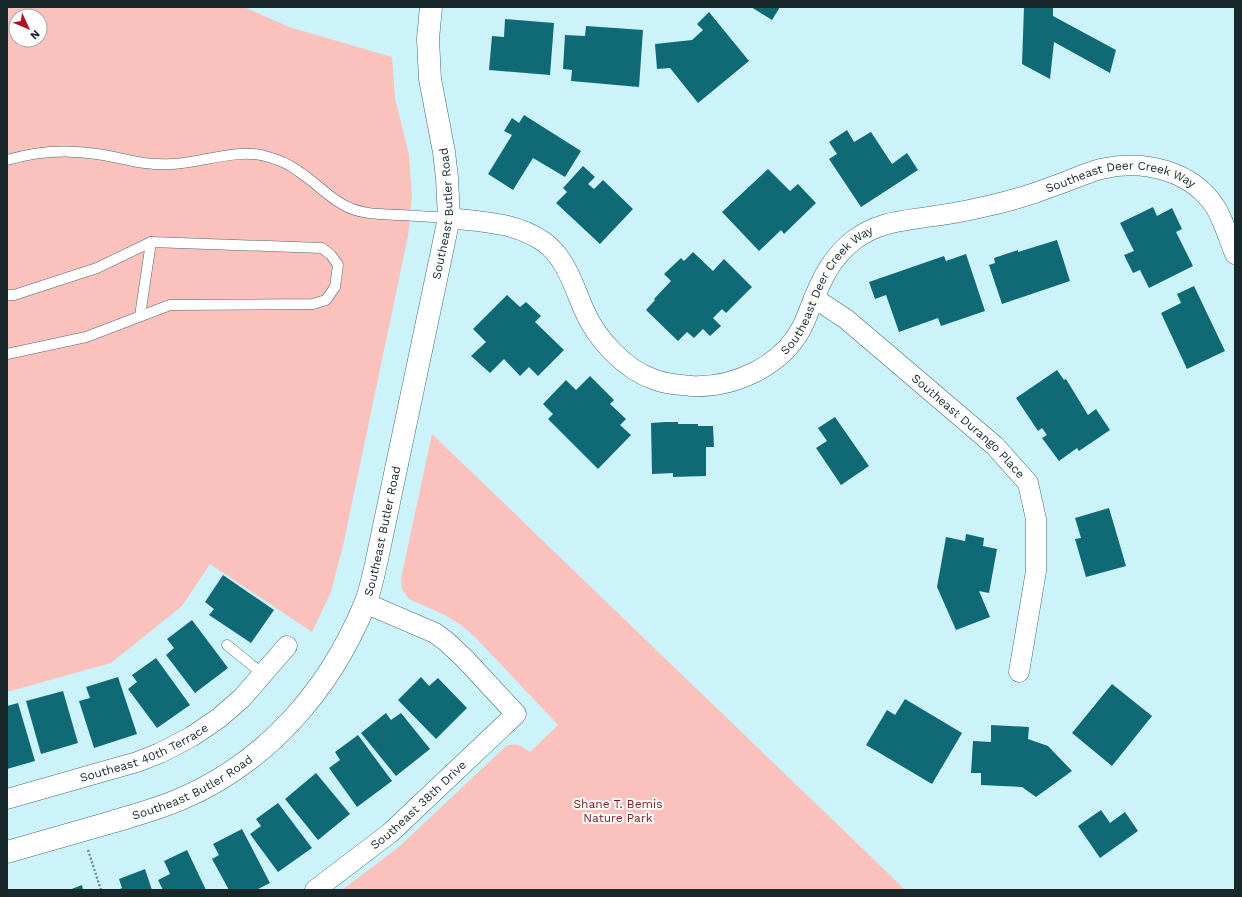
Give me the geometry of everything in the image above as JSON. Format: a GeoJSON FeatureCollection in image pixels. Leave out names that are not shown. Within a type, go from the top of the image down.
{"type":"FeatureCollection","features":[{"type":"Feature","properties":{"kind":"main road","name":"Southeast Butler Road"},"geometry":{"type":"LineString","coordinates":[[7,852],[157,809],[181,799],[232,771],[272,740],[300,712],[330,673],[346,644],[365,603],[376,564],[449,218],[444,152],[430,79],[428,39],[431,7]]}},
{"type":"Feature","properties":{"kind":"street","name":"Southeast Deer Creek Way"},"geometry":{"type":"LineString","coordinates":[[449,218],[504,224],[528,233],[546,244],[560,259],[572,279],[585,314],[611,350],[630,366],[652,379],[694,386],[723,384],[747,377],[765,366],[787,348],[801,329],[826,271],[838,254],[854,240],[874,227],[895,221],[933,217],[985,207],[1038,192],[1102,169],[1129,166],[1153,167],[1170,171],[1190,181],[1216,208],[1235,254]]}},
{"type":"Feature","properties":{"kind":"street","name":"Southeast Durango Place"},"geometry":{"type":"LineString","coordinates":[[814,298],[846,319],[995,446],[1028,483],[1036,519],[1036,571],[1019,672]]}},
{"type":"Feature","properties":{"kind":"street","name":"Southeast 38th Drive"},"geometry":{"type":"LineString","coordinates":[[315,890],[390,833],[516,714],[465,659],[435,633],[365,603]]}},
{"type":"Feature","properties":{"kind":"street","name":"Southeast 40th Terrace"},"geometry":{"type":"LineString","coordinates":[[7,799],[130,764],[160,753],[191,737],[219,718],[242,698],[264,675],[287,646]]}},
{"type":"Feature","properties":{"kind":"lane"},"geometry":{"type":"LineString","coordinates":[[7,160],[30,153],[62,151],[96,154],[150,165],[174,164],[243,154],[264,155],[281,161],[298,170],[342,204],[355,210],[372,214],[449,218]]}},
{"type":"Feature","properties":{"kind":"lane"},"geometry":{"type":"LineString","coordinates":[[140,316],[151,242]]}},
{"type":"Feature","properties":{"kind":"lane"},"geometry":{"type":"LineString","coordinates":[[7,295],[14,295],[96,268],[151,242],[322,248],[331,255],[338,265],[335,287],[326,300],[313,304],[170,306],[86,337],[7,354]]}},
{"type":"Feature","properties":{"kind":"lane"},"geometry":{"type":"LineString","coordinates":[[227,645],[264,675]]}},
{"type":"Feature","properties":{"kind":"path"},"geometry":{"type":"LineString","coordinates":[[82,831],[101,890]]}},
{"type":"Feature","properties":{"kind":"green space"},"geometry":{"type":"Polygon","coordinates":[[[7,7],[244,7],[289,27],[392,57],[395,98],[409,155],[412,196],[408,236],[343,546],[331,592],[312,632],[210,564],[182,606],[111,663],[7,692],[7,7]]]}},
{"type":"Feature","properties":{"kind":"green space","name":"Shane T. Bemis Nature Park"},"geometry":{"type":"Polygon","coordinates":[[[432,434],[905,890],[342,890],[400,846],[506,746],[513,744],[519,745],[530,752],[558,725],[475,637],[461,625],[445,615],[409,599],[402,589],[401,579],[432,434]]]}},
{"type":"Feature","properties":{"kind":"building"},"geometry":{"type":"Polygon","coordinates":[[[751,7],[780,7],[772,20],[751,7]]]}},
{"type":"Feature","properties":{"kind":"building"},"geometry":{"type":"Polygon","coordinates":[[[1024,7],[1053,7],[1053,16],[1116,50],[1110,73],[1054,42],[1050,79],[1022,64],[1024,7]]]}},
{"type":"Feature","properties":{"kind":"building"},"geometry":{"type":"Polygon","coordinates":[[[709,12],[749,61],[698,103],[670,68],[657,69],[655,44],[692,40],[703,30],[697,24],[709,12]]]}},
{"type":"Feature","properties":{"kind":"building"},"geometry":{"type":"Polygon","coordinates":[[[505,19],[554,23],[550,75],[489,70],[492,36],[504,37],[505,19]]]}},
{"type":"Feature","properties":{"kind":"building"},"geometry":{"type":"Polygon","coordinates":[[[586,26],[643,30],[639,87],[571,81],[572,70],[563,69],[565,35],[585,36],[586,26]]]}},
{"type":"Feature","properties":{"kind":"building"},"geometry":{"type":"Polygon","coordinates":[[[524,115],[581,151],[565,177],[533,158],[513,190],[488,174],[512,135],[504,131],[512,118],[519,123],[524,115]]]}},
{"type":"Feature","properties":{"kind":"building"},"geometry":{"type":"Polygon","coordinates":[[[847,130],[854,142],[871,132],[892,164],[907,153],[918,170],[861,207],[829,159],[837,154],[829,142],[847,130]]]}},
{"type":"Feature","properties":{"kind":"building"},"geometry":{"type":"Polygon","coordinates":[[[583,166],[595,177],[588,184],[594,189],[603,180],[633,209],[600,244],[556,203],[567,192],[563,188],[583,166]]]}},
{"type":"Feature","properties":{"kind":"building"},"geometry":{"type":"Polygon","coordinates":[[[768,169],[790,191],[798,184],[816,203],[784,234],[781,230],[759,251],[722,212],[768,169]]]}},
{"type":"Feature","properties":{"kind":"building"},"geometry":{"type":"Polygon","coordinates":[[[1153,207],[1157,216],[1172,208],[1182,229],[1176,232],[1193,266],[1149,288],[1140,270],[1133,273],[1124,255],[1134,251],[1120,223],[1153,207]]]}},
{"type":"Feature","properties":{"kind":"building"},"geometry":{"type":"Polygon","coordinates":[[[1057,240],[1070,281],[1002,304],[989,265],[995,263],[994,258],[1057,240]]]}},
{"type":"Feature","properties":{"kind":"building"},"geometry":{"type":"Polygon","coordinates":[[[693,252],[713,271],[724,259],[752,287],[726,313],[722,309],[713,318],[721,326],[710,336],[703,329],[694,338],[687,332],[678,341],[646,310],[671,281],[664,274],[681,258],[684,261],[693,252]]]}},
{"type":"Feature","properties":{"kind":"building"},"geometry":{"type":"Polygon","coordinates":[[[966,254],[985,311],[941,326],[938,318],[899,332],[886,295],[875,299],[869,282],[944,256],[946,261],[966,254]]]}},
{"type":"Feature","properties":{"kind":"building"},"geometry":{"type":"Polygon","coordinates":[[[1194,286],[1225,351],[1187,369],[1161,313],[1181,303],[1177,294],[1194,286]]]}},
{"type":"Feature","properties":{"kind":"building"},"geometry":{"type":"Polygon","coordinates":[[[507,295],[520,307],[526,302],[541,316],[535,322],[564,350],[538,376],[529,367],[520,376],[504,359],[490,373],[471,356],[486,342],[473,329],[507,295]]]}},
{"type":"Feature","properties":{"kind":"building"},"geometry":{"type":"Polygon","coordinates":[[[1057,370],[1064,380],[1066,379],[1088,415],[1096,409],[1110,430],[1079,451],[1077,448],[1059,461],[1042,438],[1047,435],[1042,428],[1038,431],[1016,398],[1057,370]]]}},
{"type":"Feature","properties":{"kind":"building"},"geometry":{"type":"Polygon","coordinates":[[[590,376],[614,400],[610,404],[626,419],[620,425],[631,435],[598,469],[548,419],[553,414],[543,404],[566,380],[576,390],[590,376]]]}},
{"type":"Feature","properties":{"kind":"building"},"geometry":{"type":"Polygon","coordinates":[[[835,417],[869,466],[841,485],[816,448],[827,441],[818,428],[835,417]]]}},
{"type":"Feature","properties":{"kind":"building"},"geometry":{"type":"Polygon","coordinates":[[[678,422],[678,424],[698,424],[698,426],[713,426],[714,447],[706,447],[706,476],[673,477],[673,473],[652,474],[651,423],[678,422]]]}},
{"type":"Feature","properties":{"kind":"building"},"geometry":{"type":"Polygon","coordinates":[[[1109,508],[1126,566],[1086,577],[1075,539],[1081,538],[1075,518],[1109,508]]]}},
{"type":"Feature","properties":{"kind":"building"},"geometry":{"type":"Polygon","coordinates":[[[966,534],[984,538],[983,546],[997,549],[989,593],[979,591],[990,617],[956,630],[937,587],[946,537],[965,541],[966,534]]]}},
{"type":"Feature","properties":{"kind":"building"},"geometry":{"type":"Polygon","coordinates":[[[223,575],[274,610],[251,643],[209,615],[214,609],[205,602],[223,575]]]}},
{"type":"Feature","properties":{"kind":"building"},"geometry":{"type":"Polygon","coordinates":[[[192,620],[228,668],[195,693],[166,655],[174,648],[167,639],[192,620]]]}},
{"type":"Feature","properties":{"kind":"building"},"geometry":{"type":"Polygon","coordinates":[[[156,658],[190,705],[157,728],[128,689],[137,682],[132,675],[156,658]]]}},
{"type":"Feature","properties":{"kind":"building"},"geometry":{"type":"Polygon","coordinates":[[[118,677],[137,734],[94,748],[79,701],[90,698],[86,687],[118,677]]]}},
{"type":"Feature","properties":{"kind":"building"},"geometry":{"type":"Polygon","coordinates":[[[421,677],[429,686],[438,678],[467,708],[436,739],[398,700],[421,677]]]}},
{"type":"Feature","properties":{"kind":"building"},"geometry":{"type":"Polygon","coordinates":[[[1112,684],[1152,716],[1112,766],[1072,733],[1112,684]]]}},
{"type":"Feature","properties":{"kind":"building"},"geometry":{"type":"Polygon","coordinates":[[[63,691],[78,743],[41,754],[26,701],[63,691]]]}},
{"type":"Feature","properties":{"kind":"building"},"geometry":{"type":"Polygon","coordinates":[[[905,699],[962,733],[932,784],[866,745],[887,710],[895,715],[905,699]]]}},
{"type":"Feature","properties":{"kind":"building"},"geometry":{"type":"Polygon","coordinates":[[[18,703],[35,761],[7,769],[7,706],[18,703]]]}},
{"type":"Feature","properties":{"kind":"building"},"geometry":{"type":"Polygon","coordinates":[[[386,713],[391,720],[401,713],[430,749],[396,776],[361,733],[386,713]]]}},
{"type":"Feature","properties":{"kind":"building"},"geometry":{"type":"Polygon","coordinates":[[[991,725],[1029,727],[1028,739],[1048,746],[1072,771],[1036,797],[1022,787],[981,785],[981,773],[971,773],[973,741],[991,742],[991,725]]]}},
{"type":"Feature","properties":{"kind":"building"},"geometry":{"type":"Polygon","coordinates":[[[358,735],[392,781],[357,807],[329,768],[340,760],[335,752],[358,735]]]}},
{"type":"Feature","properties":{"kind":"building"},"geometry":{"type":"Polygon","coordinates":[[[316,773],[350,814],[318,840],[285,799],[316,773]]]}},
{"type":"Feature","properties":{"kind":"building"},"geometry":{"type":"Polygon","coordinates":[[[278,803],[312,848],[278,872],[250,834],[261,826],[256,819],[278,803]]]}},
{"type":"Feature","properties":{"kind":"building"},"geometry":{"type":"Polygon","coordinates":[[[1101,810],[1110,823],[1125,812],[1138,831],[1100,858],[1078,826],[1101,810]]]}},
{"type":"Feature","properties":{"kind":"building"},"geometry":{"type":"Polygon","coordinates":[[[242,829],[270,883],[256,890],[229,890],[212,859],[219,855],[213,844],[242,829]]]}},
{"type":"Feature","properties":{"kind":"building"},"geometry":{"type":"Polygon","coordinates":[[[187,850],[206,890],[163,890],[158,880],[170,874],[164,861],[187,850]]]}},
{"type":"Feature","properties":{"kind":"building"},"geometry":{"type":"Polygon","coordinates":[[[145,869],[152,890],[118,890],[122,888],[119,879],[145,869]]]}},
{"type":"Feature","properties":{"kind":"building"},"geometry":{"type":"Polygon","coordinates":[[[82,885],[83,890],[69,890],[82,885]]]}}]}
